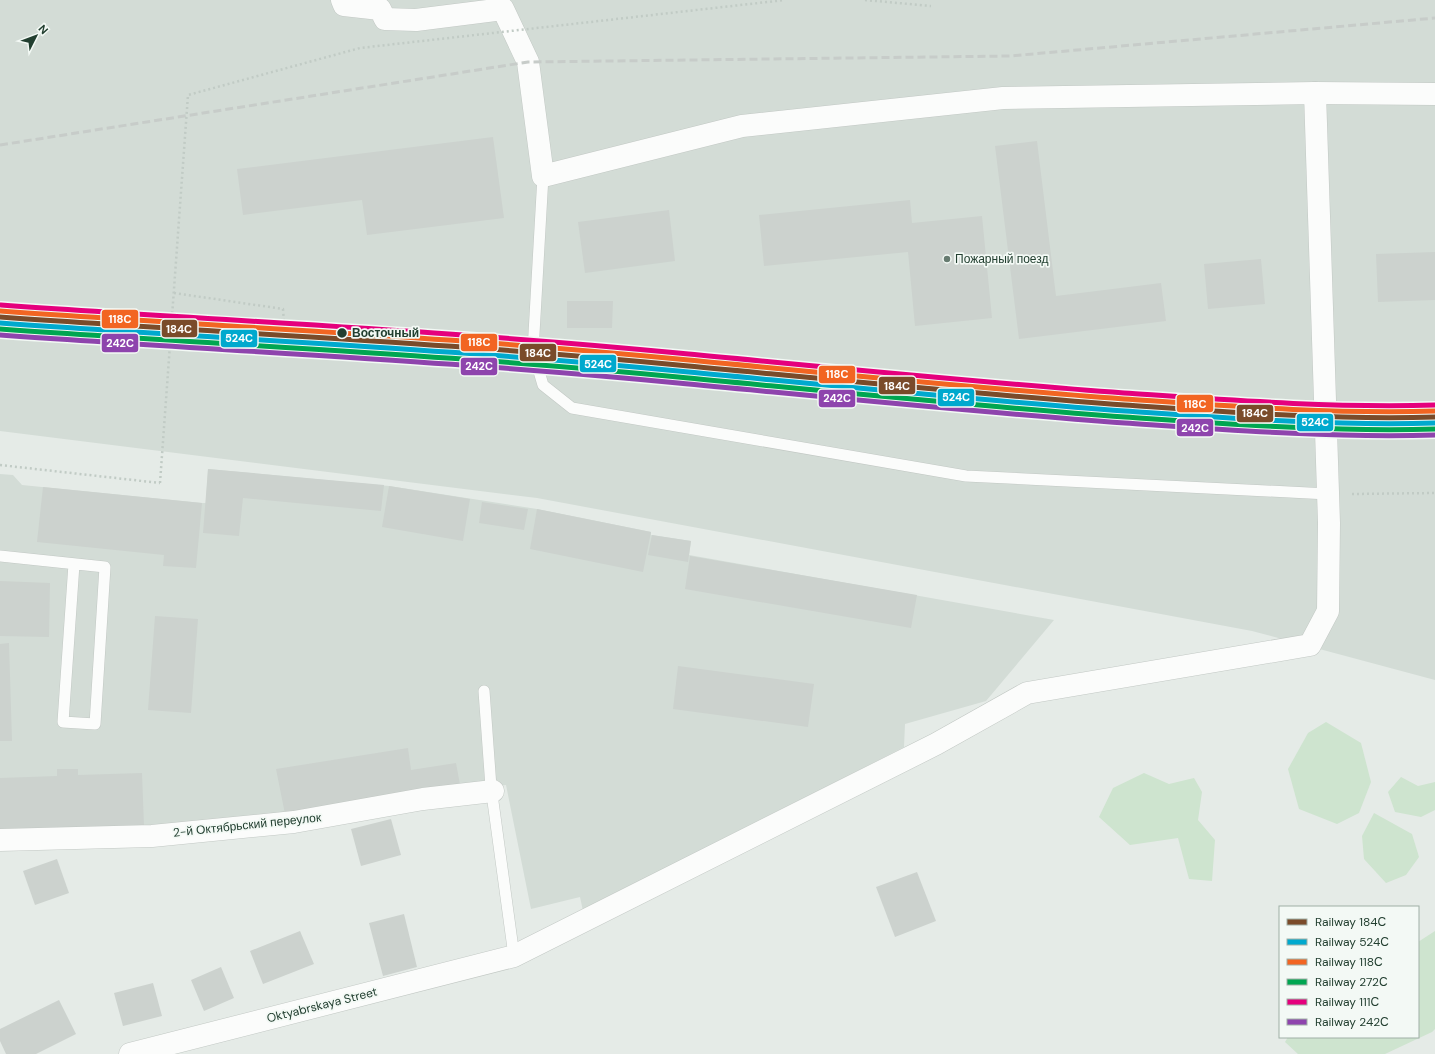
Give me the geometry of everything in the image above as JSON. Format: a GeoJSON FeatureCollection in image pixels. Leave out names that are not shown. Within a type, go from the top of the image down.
{"type":"FeatureCollection","features":[{"type":"Feature","properties":{"kind":"street"},"geometry":{"type":"LineString","coordinates":[[342,0],[344,5],[380,9],[385,19],[416,20],[503,9],[528,62],[543,176],[742,126],[1003,98],[1315,93],[1435,94]]}},
{"type":"Feature","properties":{"kind":"street"},"geometry":{"type":"LineString","coordinates":[[1315,93],[1328,494]]}},
{"type":"Feature","properties":{"kind":"street","name":"Oktyabrskaya Street"},"geometry":{"type":"LineString","coordinates":[[130,1054],[514,956],[936,744],[1027,694],[1310,645],[1328,611],[1328,494]]}},
{"type":"Feature","properties":{"kind":"street","name":"2-й Октябрьский переулок"},"geometry":{"type":"LineString","coordinates":[[0,840],[152,836],[279,824],[422,799],[493,791]]}},
{"type":"Feature","properties":{"kind":"lane"},"geometry":{"type":"LineString","coordinates":[[543,176],[533,351],[543,385],[572,408],[966,476],[1328,494]]}},
{"type":"Feature","properties":{"kind":"lane"},"geometry":{"type":"LineString","coordinates":[[0,556],[105,567],[95,724],[63,722],[74,564]]}},
{"type":"Feature","properties":{"kind":"lane"},"geometry":{"type":"LineString","coordinates":[[484,691],[493,791],[514,956]]}},
{"type":"Feature","properties":{"kind":"path"},"geometry":{"type":"LineString","coordinates":[[0,465],[160,483],[188,95],[360,48],[785,0]]}},
{"type":"Feature","properties":{"kind":"path"},"geometry":{"type":"LineString","coordinates":[[865,0],[931,6]]}},
{"type":"Feature","properties":{"kind":"path"},"geometry":{"type":"LineString","coordinates":[[174,293],[284,309],[284,323],[416,331]]}},
{"type":"Feature","properties":{"kind":"path"},"geometry":{"type":"LineString","coordinates":[[1328,494],[1435,493]]}},
{"type":"Feature","properties":{"kind":"shaded area"},"geometry":{"type":"Polygon","coordinates":[[[0,0],[1435,0],[1435,680],[1252,631],[537,498],[0,431],[0,0]]]}},
{"type":"Feature","properties":{"kind":"shaded area"},"geometry":{"type":"Polygon","coordinates":[[[208,469],[389,486],[537,509],[651,532],[651,535],[691,541],[689,555],[1054,620],[986,701],[905,724],[904,747],[583,911],[580,897],[531,909],[506,785],[285,814],[144,826],[0,831],[0,474],[13,475],[22,485],[206,503],[208,469]]]}},
{"type":"Feature","properties":{"kind":"green space"},"geometry":{"type":"Polygon","coordinates":[[[1326,722],[1361,743],[1371,782],[1359,813],[1337,824],[1299,809],[1288,769],[1308,733],[1326,722]]]}},
{"type":"Feature","properties":{"kind":"green space"},"geometry":{"type":"Polygon","coordinates":[[[1144,773],[1169,784],[1194,778],[1202,792],[1198,820],[1215,840],[1212,881],[1189,879],[1178,838],[1130,845],[1099,817],[1113,788],[1144,773]]]}},
{"type":"Feature","properties":{"kind":"green space"},"geometry":{"type":"Polygon","coordinates":[[[1401,777],[1418,786],[1435,782],[1435,810],[1421,817],[1395,812],[1388,792],[1401,777]]]}},
{"type":"Feature","properties":{"kind":"green space"},"geometry":{"type":"Polygon","coordinates":[[[1374,813],[1412,834],[1419,857],[1406,875],[1386,883],[1364,859],[1362,836],[1374,813]]]}},
{"type":"Feature","properties":{"kind":"green space"},"geometry":{"type":"Polygon","coordinates":[[[1435,931],[1435,1029],[1432,1032],[1385,1054],[1298,1054],[1285,1042],[1287,1038],[1419,1038],[1419,941],[1435,931]]]}},
{"type":"Feature","properties":{"kind":"building"},"geometry":{"type":"Polygon","coordinates":[[[493,137],[504,218],[367,235],[362,200],[243,215],[237,169],[493,137]]]}},
{"type":"Feature","properties":{"kind":"building"},"geometry":{"type":"Polygon","coordinates":[[[1037,141],[1056,296],[1161,283],[1166,321],[1019,339],[995,146],[1037,141]]]}},
{"type":"Feature","properties":{"kind":"building","name":"Пожарный поезд"},"geometry":{"type":"Polygon","coordinates":[[[910,200],[912,223],[982,216],[992,318],[915,326],[908,252],[764,266],[759,215],[910,200]]]}},
{"type":"Feature","properties":{"kind":"building"},"geometry":{"type":"Polygon","coordinates":[[[669,210],[675,261],[585,273],[578,222],[669,210]]]}},
{"type":"Feature","properties":{"kind":"building"},"geometry":{"type":"Polygon","coordinates":[[[1435,252],[1435,300],[1378,302],[1376,254],[1435,252]]]}},
{"type":"Feature","properties":{"kind":"building"},"geometry":{"type":"Polygon","coordinates":[[[1261,259],[1265,304],[1208,309],[1204,264],[1261,259]]]}},
{"type":"Feature","properties":{"kind":"building"},"geometry":{"type":"Polygon","coordinates":[[[567,301],[613,301],[612,328],[567,328],[567,301]]]}},
{"type":"Feature","properties":{"kind":"building"},"geometry":{"type":"Polygon","coordinates":[[[208,469],[384,485],[381,511],[243,498],[239,536],[203,533],[208,469]]]}},
{"type":"Feature","properties":{"kind":"building"},"geometry":{"type":"Polygon","coordinates":[[[389,486],[470,499],[463,541],[382,527],[389,486]]]}},
{"type":"Feature","properties":{"kind":"building"},"geometry":{"type":"Polygon","coordinates":[[[43,487],[202,503],[196,568],[163,566],[164,555],[37,542],[43,487]]]}},
{"type":"Feature","properties":{"kind":"building"},"geometry":{"type":"Polygon","coordinates":[[[482,502],[528,509],[524,530],[479,523],[482,502]]]}},
{"type":"Feature","properties":{"kind":"building"},"geometry":{"type":"Polygon","coordinates":[[[537,509],[651,532],[643,572],[530,549],[537,509]]]}},
{"type":"Feature","properties":{"kind":"building"},"geometry":{"type":"Polygon","coordinates":[[[652,535],[691,541],[688,562],[648,555],[652,535]]]}},
{"type":"Feature","properties":{"kind":"building"},"geometry":{"type":"Polygon","coordinates":[[[690,556],[917,595],[911,628],[685,589],[690,556]]]}},
{"type":"Feature","properties":{"kind":"building"},"geometry":{"type":"Polygon","coordinates":[[[0,581],[50,583],[49,637],[0,636],[0,581]]]}},
{"type":"Feature","properties":{"kind":"building"},"geometry":{"type":"Polygon","coordinates":[[[155,616],[198,619],[191,713],[148,710],[155,616]]]}},
{"type":"Feature","properties":{"kind":"building"},"geometry":{"type":"Polygon","coordinates":[[[9,643],[12,741],[0,741],[0,644],[9,643]]]}},
{"type":"Feature","properties":{"kind":"building"},"geometry":{"type":"Polygon","coordinates":[[[678,666],[814,684],[808,727],[673,709],[678,666]]]}},
{"type":"Feature","properties":{"kind":"building"},"geometry":{"type":"Polygon","coordinates":[[[408,748],[411,770],[456,763],[461,790],[285,814],[276,769],[408,748]]]}},
{"type":"Feature","properties":{"kind":"building"},"geometry":{"type":"Polygon","coordinates":[[[57,769],[78,769],[78,775],[142,773],[144,826],[0,831],[0,778],[57,776],[57,769]]]}},
{"type":"Feature","properties":{"kind":"building"},"geometry":{"type":"Polygon","coordinates":[[[391,819],[401,855],[361,866],[351,829],[391,819]]]}},
{"type":"Feature","properties":{"kind":"building"},"geometry":{"type":"Polygon","coordinates":[[[57,859],[69,893],[35,905],[23,871],[57,859]]]}},
{"type":"Feature","properties":{"kind":"building"},"geometry":{"type":"Polygon","coordinates":[[[917,872],[936,921],[895,937],[876,887],[917,872]]]}},
{"type":"Feature","properties":{"kind":"building"},"geometry":{"type":"Polygon","coordinates":[[[404,914],[417,967],[383,976],[369,923],[404,914]]]}},
{"type":"Feature","properties":{"kind":"building"},"geometry":{"type":"Polygon","coordinates":[[[300,931],[314,964],[263,984],[250,951],[300,931]]]}},
{"type":"Feature","properties":{"kind":"building"},"geometry":{"type":"Polygon","coordinates":[[[221,967],[234,998],[204,1011],[191,980],[221,967]]]}},
{"type":"Feature","properties":{"kind":"building"},"geometry":{"type":"Polygon","coordinates":[[[153,983],[162,1016],[123,1026],[114,993],[153,983]]]}},
{"type":"Feature","properties":{"kind":"building"},"geometry":{"type":"Polygon","coordinates":[[[59,1000],[76,1034],[36,1054],[6,1054],[0,1041],[0,1029],[59,1000]]]}},
{"type":"Feature","properties":{"kind":"railway"},"geometry":{"type":"LineString","coordinates":[[0,145],[528,62],[1010,56],[1435,18]]}},
{"type":"Feature","properties":{"kind":"rail line","name":"111С"},"geometry":{"type":"LineString","coordinates":[[1,305],[509,338],[1124,393],[1241,401],[1318,404],[1396,406],[1435,405]]}},
{"type":"Feature","properties":{"kind":"rail line","name":"118С"},"geometry":{"type":"LineString","coordinates":[[0,311],[509,344],[1124,399],[1241,407],[1318,410],[1396,412],[1435,411]]}},
{"type":"Feature","properties":{"kind":"rail line","name":"184С"},"geometry":{"type":"LineString","coordinates":[[0,317],[508,350],[1125,405],[1241,413],[1318,416],[1396,418],[1435,417]]}},
{"type":"Feature","properties":{"kind":"rail line","name":"524С"},"geometry":{"type":"LineString","coordinates":[[0,323],[508,356],[1125,411],[1241,419],[1318,422],[1396,424],[1435,423]]}},
{"type":"Feature","properties":{"kind":"rail line","name":"272С"},"geometry":{"type":"LineString","coordinates":[[0,329],[508,362],[1125,417],[1241,425],[1318,428],[1396,430],[1435,429]]}},
{"type":"Feature","properties":{"kind":"rail line","name":"242С"},"geometry":{"type":"LineString","coordinates":[[0,335],[508,368],[1125,423],[1241,431],[1318,434],[1396,436],[1435,435]]}},
{"type":"Feature","properties":{"kind":"place","name":"Пожарный поезд"},"geometry":{"type":"Point","coordinates":[947,259]}},
{"type":"Feature","properties":{"kind":"place","name":"Восточный"},"geometry":{"type":"Point","coordinates":[342,333]}}]}
